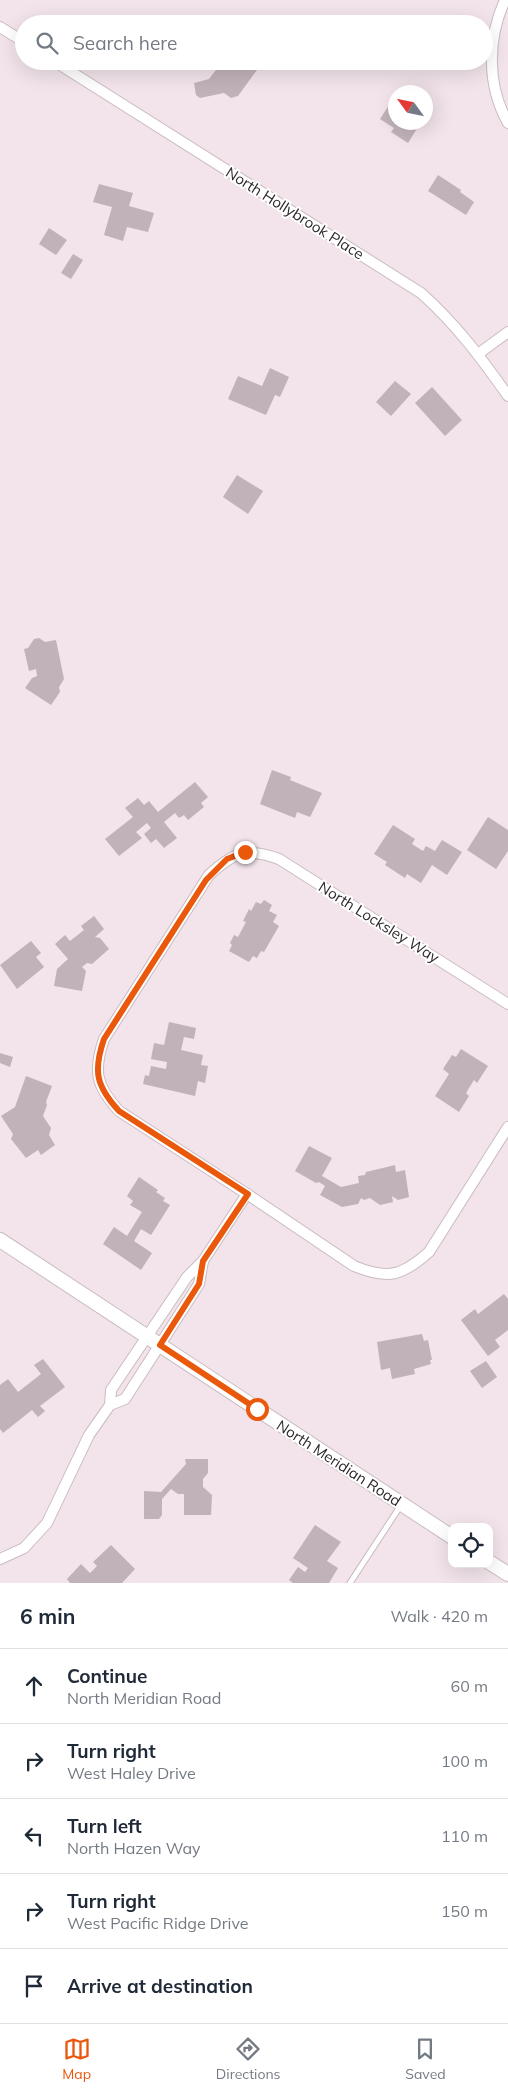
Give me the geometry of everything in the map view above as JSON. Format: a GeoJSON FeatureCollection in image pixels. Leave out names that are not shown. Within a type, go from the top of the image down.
{"type":"FeatureCollection","features":[{"type":"Feature","properties":{"kind":"street"},"geometry":{"type":"LineString","coordinates":[[493,53],[495,28],[505,0]]}},
{"type":"Feature","properties":{"kind":"street"},"geometry":{"type":"LineString","coordinates":[[0,27],[15,36]]}},
{"type":"Feature","properties":{"kind":"street","name":"North Hollybrook Place"},"geometry":{"type":"LineString","coordinates":[[68,70],[398,277],[442,311],[478,354],[508,396]]}},
{"type":"Feature","properties":{"kind":"street"},"geometry":{"type":"LineString","coordinates":[[493,70],[498,100],[508,123]]}},
{"type":"Feature","properties":{"kind":"street"},"geometry":{"type":"LineString","coordinates":[[478,354],[508,332]]}},
{"type":"Feature","properties":{"kind":"street","name":"North Locksley Way"},"geometry":{"type":"LineString","coordinates":[[248,1194],[119,1111],[106,1097],[97,1078],[98,1058],[104,1039],[206,880],[227,859],[245,852],[263,853],[279,858],[508,1004]]}},
{"type":"Feature","properties":{"kind":"street"},"geometry":{"type":"LineString","coordinates":[[0,1559],[24,1548],[46,1523],[89,1435],[110,1405],[111,1390],[187,1277],[203,1261],[248,1194],[354,1266],[372,1274],[394,1275],[414,1266],[429,1252],[508,1127]]}},
{"type":"Feature","properties":{"kind":"street","name":"North Meridian Road"},"geometry":{"type":"LineString","coordinates":[[0,1240],[448,1534]]}},
{"type":"Feature","properties":{"kind":"street"},"geometry":{"type":"LineString","coordinates":[[110,1405],[126,1399],[199,1284],[203,1261]]}},
{"type":"Feature","properties":{"kind":"street"},"geometry":{"type":"LineString","coordinates":[[493,1565],[508,1574]]}},
{"type":"Feature","properties":{"kind":"lane"},"geometry":{"type":"LineString","coordinates":[[350,1583],[402,1504]]}},
{"type":"Feature","properties":{"kind":"building"},"geometry":{"type":"Polygon","coordinates":[[[216,70],[257,70],[238,96],[231,98],[224,93],[200,98],[196,95],[194,83],[209,79],[216,70]]]}},
{"type":"Feature","properties":{"kind":"building"},"geometry":{"type":"Polygon","coordinates":[[[388,106],[388,124],[380,119],[388,106]]]}},
{"type":"Feature","properties":{"kind":"building"},"geometry":{"type":"Polygon","coordinates":[[[392,130],[416,130],[408,143],[391,132],[392,130]]]}},
{"type":"Feature","properties":{"kind":"building"},"geometry":{"type":"Polygon","coordinates":[[[438,175],[461,190],[460,192],[474,202],[466,215],[428,191],[438,175]]]}},
{"type":"Feature","properties":{"kind":"building"},"geometry":{"type":"Polygon","coordinates":[[[99,184],[133,193],[129,206],[154,213],[148,232],[127,227],[123,241],[104,235],[112,207],[93,202],[99,184]]]}},
{"type":"Feature","properties":{"kind":"building"},"geometry":{"type":"Polygon","coordinates":[[[49,228],[67,240],[56,255],[39,244],[49,228]]]}},
{"type":"Feature","properties":{"kind":"building"},"geometry":{"type":"Polygon","coordinates":[[[73,254],[83,260],[71,279],[61,273],[73,254]]]}},
{"type":"Feature","properties":{"kind":"building"},"geometry":{"type":"Polygon","coordinates":[[[270,368],[289,377],[280,397],[275,395],[266,415],[228,399],[238,376],[262,386],[270,368]]]}},
{"type":"Feature","properties":{"kind":"building"},"geometry":{"type":"Polygon","coordinates":[[[395,381],[411,394],[391,416],[376,402],[395,381]]]}},
{"type":"Feature","properties":{"kind":"building"},"geometry":{"type":"Polygon","coordinates":[[[432,387],[462,420],[445,436],[415,403],[432,387]]]}},
{"type":"Feature","properties":{"kind":"building"},"geometry":{"type":"Polygon","coordinates":[[[237,475],[263,491],[248,514],[223,497],[237,475]]]}},
{"type":"Feature","properties":{"kind":"building"},"geometry":{"type":"Polygon","coordinates":[[[39,638],[45,642],[56,640],[64,679],[59,687],[60,692],[51,705],[25,688],[32,678],[37,676],[36,669],[29,671],[24,649],[28,648],[34,639],[39,638]]]}},
{"type":"Feature","properties":{"kind":"building"},"geometry":{"type":"Polygon","coordinates":[[[272,770],[291,777],[290,780],[322,793],[310,817],[297,812],[295,818],[260,804],[272,770]]]}},
{"type":"Feature","properties":{"kind":"building"},"geometry":{"type":"Polygon","coordinates":[[[195,782],[208,797],[201,803],[204,807],[188,820],[184,815],[179,818],[175,813],[164,822],[177,838],[164,848],[156,839],[151,843],[144,834],[151,828],[147,823],[136,832],[142,838],[119,856],[105,839],[133,817],[125,808],[138,798],[144,805],[149,801],[158,812],[195,782]]]}},
{"type":"Feature","properties":{"kind":"building"},"geometry":{"type":"Polygon","coordinates":[[[488,817],[508,830],[508,851],[496,869],[467,850],[488,817]]]}},
{"type":"Feature","properties":{"kind":"building"},"geometry":{"type":"Polygon","coordinates":[[[393,825],[415,839],[412,844],[423,851],[426,846],[435,851],[442,840],[462,852],[447,875],[432,865],[421,883],[407,874],[405,878],[385,865],[387,862],[374,854],[393,825]]]}},
{"type":"Feature","properties":{"kind":"building"},"geometry":{"type":"Polygon","coordinates":[[[264,900],[272,905],[269,911],[277,915],[273,922],[279,926],[264,952],[261,951],[257,958],[253,956],[249,962],[229,951],[232,945],[230,943],[234,935],[238,937],[246,922],[243,921],[249,909],[251,911],[256,902],[261,904],[264,900]]]}},
{"type":"Feature","properties":{"kind":"building"},"geometry":{"type":"Polygon","coordinates":[[[94,916],[104,929],[95,937],[100,938],[109,949],[92,964],[87,963],[82,967],[86,971],[82,991],[54,986],[57,969],[68,959],[55,944],[65,935],[70,941],[84,930],[81,926],[94,916]]]}},
{"type":"Feature","properties":{"kind":"building"},"geometry":{"type":"Polygon","coordinates":[[[31,941],[41,953],[36,957],[44,967],[17,989],[0,965],[31,941]]]}},
{"type":"Feature","properties":{"kind":"building"},"geometry":{"type":"Polygon","coordinates":[[[169,1022],[196,1028],[194,1039],[184,1037],[181,1050],[203,1055],[201,1065],[208,1066],[205,1083],[198,1081],[195,1096],[143,1084],[145,1075],[149,1076],[151,1066],[166,1069],[167,1062],[151,1059],[154,1043],[164,1045],[169,1022]]]}},
{"type":"Feature","properties":{"kind":"building"},"geometry":{"type":"Polygon","coordinates":[[[461,1049],[488,1066],[477,1083],[474,1080],[466,1093],[469,1096],[459,1112],[435,1096],[449,1074],[443,1069],[452,1055],[456,1057],[461,1049]]]}},
{"type":"Feature","properties":{"kind":"building"},"geometry":{"type":"Polygon","coordinates":[[[0,1053],[13,1057],[10,1067],[0,1063],[0,1053]]]}},
{"type":"Feature","properties":{"kind":"building"},"geometry":{"type":"Polygon","coordinates":[[[26,1076],[52,1086],[43,1116],[51,1128],[49,1135],[55,1145],[41,1155],[38,1150],[26,1158],[11,1139],[13,1134],[1,1116],[15,1107],[26,1076]]]}},
{"type":"Feature","properties":{"kind":"building"},"geometry":{"type":"Polygon","coordinates":[[[309,1146],[332,1158],[322,1176],[341,1187],[359,1183],[358,1176],[365,1175],[366,1172],[395,1165],[396,1172],[405,1170],[409,1197],[398,1200],[392,1196],[393,1202],[380,1205],[370,1198],[364,1200],[361,1198],[358,1204],[342,1207],[320,1195],[325,1186],[295,1171],[309,1146]]]}},
{"type":"Feature","properties":{"kind":"building"},"geometry":{"type":"Polygon","coordinates":[[[139,1177],[158,1190],[156,1192],[165,1198],[163,1201],[170,1205],[151,1235],[141,1229],[134,1241],[152,1253],[141,1270],[103,1244],[114,1227],[127,1236],[142,1212],[130,1205],[133,1201],[127,1196],[139,1177]]]}},
{"type":"Feature","properties":{"kind":"building"},"geometry":{"type":"Polygon","coordinates":[[[504,1294],[508,1299],[508,1330],[495,1340],[500,1347],[488,1356],[461,1320],[475,1309],[478,1314],[504,1294]]]}},
{"type":"Feature","properties":{"kind":"building"},"geometry":{"type":"Polygon","coordinates":[[[422,1334],[424,1341],[428,1340],[431,1364],[414,1369],[415,1374],[392,1379],[390,1368],[381,1370],[377,1342],[422,1334]]]}},
{"type":"Feature","properties":{"kind":"building"},"geometry":{"type":"Polygon","coordinates":[[[43,1359],[65,1387],[40,1406],[45,1411],[38,1417],[32,1410],[3,1433],[0,1429],[0,1385],[8,1379],[18,1392],[41,1374],[34,1365],[43,1359]]]}},
{"type":"Feature","properties":{"kind":"building"},"geometry":{"type":"Polygon","coordinates":[[[486,1361],[497,1377],[482,1388],[470,1371],[486,1361]]]}},
{"type":"Feature","properties":{"kind":"building"},"geometry":{"type":"Polygon","coordinates":[[[185,1459],[208,1459],[208,1473],[203,1479],[203,1487],[212,1495],[211,1515],[184,1515],[184,1494],[178,1494],[171,1489],[162,1499],[162,1515],[159,1519],[144,1519],[144,1491],[161,1492],[186,1464],[185,1459]]]}},
{"type":"Feature","properties":{"kind":"building"},"geometry":{"type":"Polygon","coordinates":[[[315,1525],[341,1542],[327,1561],[338,1568],[329,1583],[293,1583],[289,1580],[298,1567],[305,1572],[308,1568],[293,1558],[315,1525]]]}},
{"type":"Feature","properties":{"kind":"building"},"geometry":{"type":"Polygon","coordinates":[[[111,1545],[135,1569],[122,1583],[70,1583],[67,1579],[81,1564],[90,1573],[97,1566],[93,1562],[111,1545]]]}},
{"type":"Feature","properties":{"kind":"route"},"geometry":{"type":"LineString","coordinates":[[245,852],[227,859],[209,875],[104,1039],[98,1058],[97,1078],[106,1097],[119,1111],[248,1194],[203,1261],[199,1284],[160,1345],[257,1409]]}}]}
